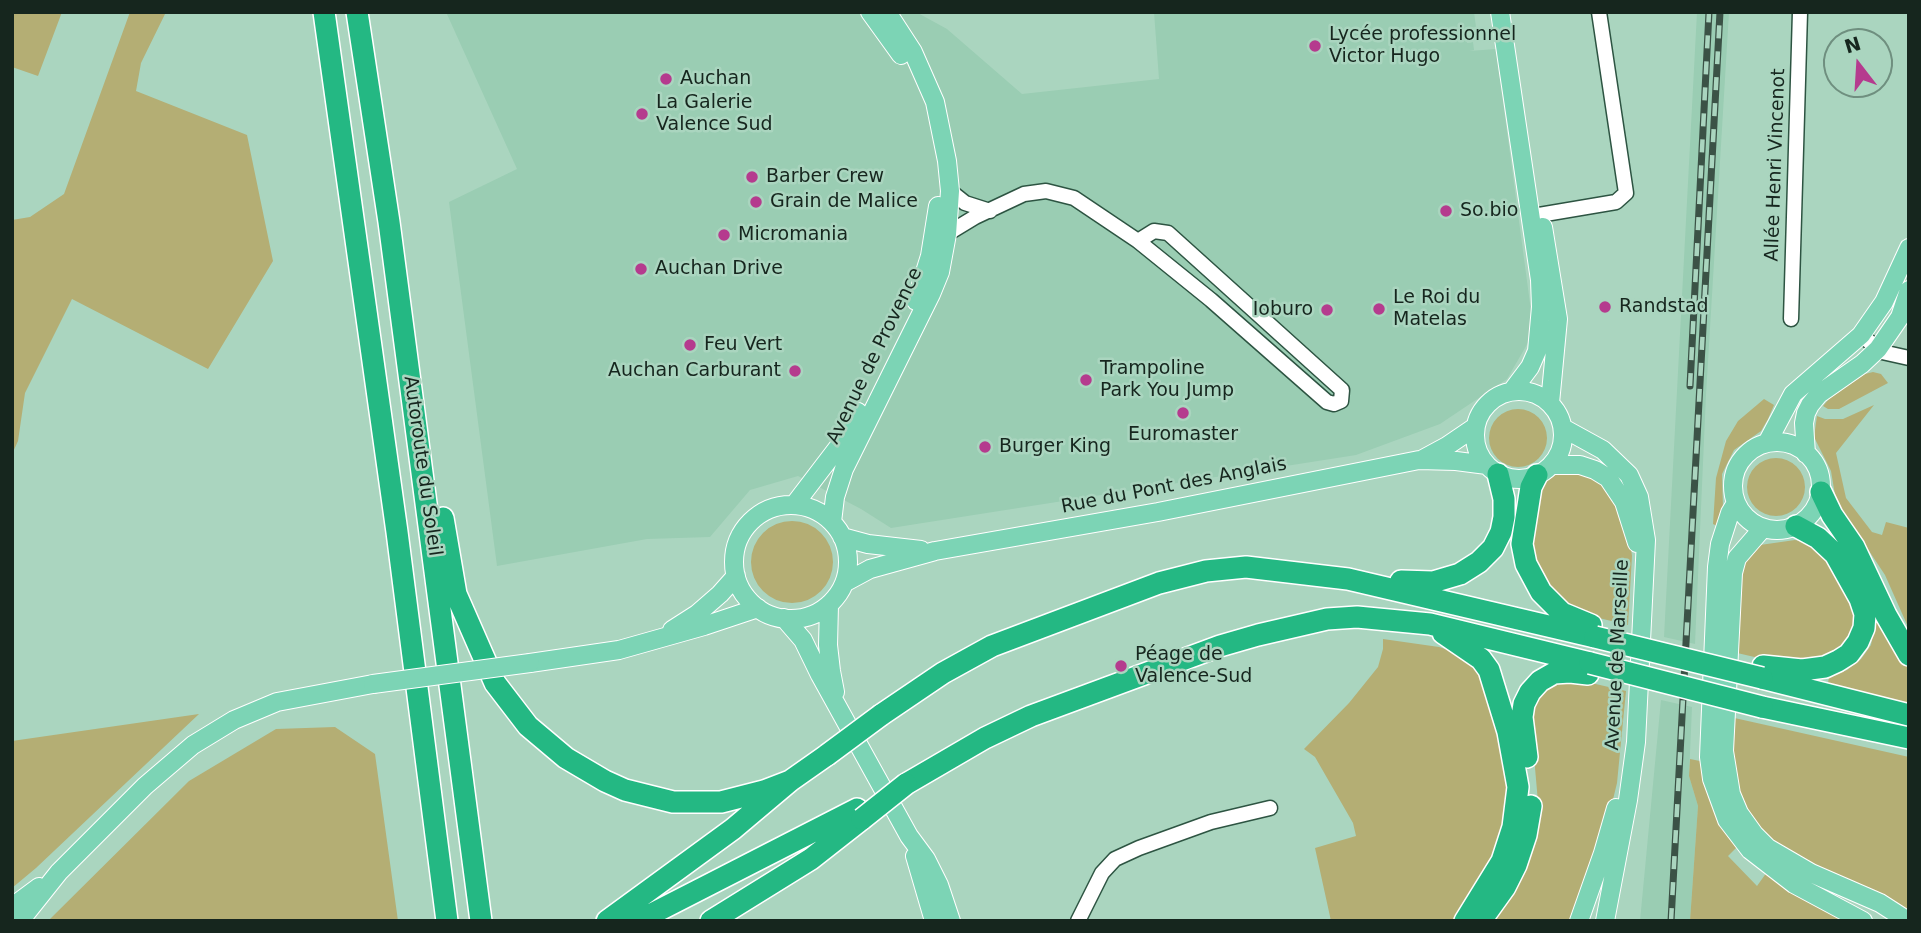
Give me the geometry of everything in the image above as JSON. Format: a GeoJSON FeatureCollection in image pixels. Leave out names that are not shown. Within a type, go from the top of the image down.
{"type":"FeatureCollection","features":[{"type":"Feature","properties":{"kind":"highway","name":"Autoroute du Soleil"},"geometry":{"type":"LineString","coordinates":[[324,12],[397,532],[447,921]]}},
{"type":"Feature","properties":{"kind":"highway","name":"Autoroute du Soleil"},"geometry":{"type":"LineString","coordinates":[[357,12],[389,222],[481,921]]}},
{"type":"Feature","properties":{"kind":"highway"},"geometry":{"type":"LineString","coordinates":[[389,222],[456,594],[482,658],[505,698],[534,732],[573,763],[605,781],[650,797],[689,804],[721,802],[790,781]]}},
{"type":"Feature","properties":{"kind":"highway"},"geometry":{"type":"LineString","coordinates":[[607,921],[733,829],[790,781],[881,715],[943,673],[992,646],[1159,583],[1206,571],[1246,567],[1348,579],[1433,582],[1460,574],[1479,562],[1493,548],[1501,532],[1504,499],[1493,469]]}},
{"type":"Feature","properties":{"kind":"highway"},"geometry":{"type":"LineString","coordinates":[[1544,470],[1531,486],[1522,544],[1527,564],[1541,592],[1562,613],[1596,632]]}},
{"type":"Feature","properties":{"kind":"highway"},"geometry":{"type":"LineString","coordinates":[[1821,492],[1832,515],[1854,547],[1886,615],[1909,655]]}},
{"type":"Feature","properties":{"kind":"highway"},"geometry":{"type":"LineString","coordinates":[[1763,672],[1802,670],[1832,664],[1844,658],[1855,647],[1864,628],[1865,614],[1860,598],[1835,554],[1818,538],[1796,526]]}},
{"type":"Feature","properties":{"kind":"highway"},"geometry":{"type":"LineString","coordinates":[[1348,579],[1596,632],[1659,653],[1763,672],[1909,715]]}},
{"type":"Feature","properties":{"kind":"highway"},"geometry":{"type":"LineString","coordinates":[[638,921],[860,814],[911,781],[1010,725],[1220,646],[1327,619],[1357,617],[1430,624],[1589,669],[1692,689],[1909,740]]}},
{"type":"Feature","properties":{"kind":"highway"},"geometry":{"type":"LineString","coordinates":[[1430,624],[1470,651],[1489,670],[1516,766],[1516,808],[1508,845],[1502,861],[1465,921]]}},
{"type":"Feature","properties":{"kind":"highway"},"geometry":{"type":"LineString","coordinates":[[1480,921],[1511,876],[1526,835],[1531,793],[1522,717],[1527,698],[1540,681],[1554,673],[1589,669]]}},
{"type":"Feature","properties":{"kind":"highway"},"geometry":{"type":"LineString","coordinates":[[711,921],[811,859],[860,814]]}},
{"type":"Feature","properties":{"kind":"highway"},"geometry":{"type":"LineString","coordinates":[[433,819],[439,921]]}},
{"type":"Feature","properties":{"kind":"main road","name":"Avenue de Provence"},"geometry":{"type":"LineString","coordinates":[[794,505],[839,446],[901,332],[922,286],[934,239],[938,187],[932,133],[915,81],[891,39],[870,12]]}},
{"type":"Feature","properties":{"kind":"main road","name":"Avenue de Provence"},"geometry":{"type":"LineString","coordinates":[[837,529],[835,497],[844,469],[931,294],[940,272],[947,234],[950,191],[944,142],[935,102],[913,52],[887,12]]}},
{"type":"Feature","properties":{"kind":"main road"},"geometry":{"type":"LineString","coordinates":[[1500,12],[1540,280],[1541,317],[1536,351],[1530,367],[1512,391]]}},
{"type":"Feature","properties":{"kind":"main road"},"geometry":{"type":"LineString","coordinates":[[1520,139],[1549,254],[1558,319],[1550,402]]}},
{"type":"Feature","properties":{"kind":"main road"},"geometry":{"type":"LineString","coordinates":[[1768,443],[1793,394],[1861,335],[1884,302],[1909,248]]}},
{"type":"Feature","properties":{"kind":"main road"},"geometry":{"type":"LineString","coordinates":[[1807,454],[1804,423],[1810,405],[1819,394],[1862,364],[1878,349],[1899,317],[1909,290]]}},
{"type":"Feature","properties":{"kind":"main road"},"geometry":{"type":"LineString","coordinates":[[1512,391],[1525,391],[1550,402],[1563,428],[1561,448],[1544,470],[1524,478],[1511,478],[1493,469],[1479,454],[1475,427],[1479,416],[1492,399],[1512,391]]}},
{"type":"Feature","properties":{"kind":"main road","name":"Rue du Pont des Anglais"},"geometry":{"type":"LineString","coordinates":[[1419,460],[1447,446],[1475,427]]}},
{"type":"Feature","properties":{"kind":"main road","name":"Avenue de Marseille"},"geometry":{"type":"LineString","coordinates":[[1563,428],[1603,450],[1629,475],[1639,497],[1646,540],[1636,743],[1605,921]]}},
{"type":"Feature","properties":{"kind":"main road"},"geometry":{"type":"LineString","coordinates":[[1782,442],[1807,454],[1818,471],[1821,492],[1812,512],[1796,526],[1774,530],[1763,528],[1743,514],[1733,491],[1734,478],[1738,466],[1755,448],[1782,442]]}},
{"type":"Feature","properties":{"kind":"main road","name":"Rue du Pont des Anglais"},"geometry":{"type":"LineString","coordinates":[[844,583],[870,569],[935,551],[1158,512],[1419,460],[1456,461],[1493,469]]}},
{"type":"Feature","properties":{"kind":"main road","name":"Avenue de Marseille"},"geometry":{"type":"LineString","coordinates":[[1544,470],[1580,465],[1608,478],[1624,502],[1638,545],[1628,741],[1623,783],[1603,853],[1579,921]]}},
{"type":"Feature","properties":{"kind":"main road"},"geometry":{"type":"LineString","coordinates":[[1736,503],[1720,544],[1717,568],[1709,757],[1712,779],[1727,820],[1750,850],[1794,884],[1863,921]]}},
{"type":"Feature","properties":{"kind":"main road"},"geometry":{"type":"LineString","coordinates":[[794,505],[808,508],[837,529],[848,561],[844,583],[828,605],[815,614],[784,618],[770,615],[758,608],[744,594],[736,576],[734,561],[736,547],[743,532],[754,519],[768,510],[794,505]]}},
{"type":"Feature","properties":{"kind":"main road"},"geometry":{"type":"LineString","coordinates":[[1763,528],[1746,544],[1732,573],[1724,751],[1731,794],[1739,813],[1768,848],[1811,873],[1880,903],[1908,921]]}},
{"type":"Feature","properties":{"kind":"main road","name":"Rue du Pont des Anglais"},"geometry":{"type":"LineString","coordinates":[[837,529],[868,544],[935,551]]}},
{"type":"Feature","properties":{"kind":"main road"},"geometry":{"type":"LineString","coordinates":[[656,640],[696,614],[736,576]]}},
{"type":"Feature","properties":{"kind":"main road"},"geometry":{"type":"LineString","coordinates":[[828,605],[831,671],[840,709]]}},
{"type":"Feature","properties":{"kind":"main road"},"geometry":{"type":"LineString","coordinates":[[20,921],[59,872],[145,786],[193,745],[234,720],[276,702],[373,684],[620,650],[758,608]]}},
{"type":"Feature","properties":{"kind":"main road"},"geometry":{"type":"LineString","coordinates":[[784,618],[803,640],[909,836],[939,885],[951,921]]}},
{"type":"Feature","properties":{"kind":"main road"},"geometry":{"type":"LineString","coordinates":[[909,836],[934,921]]}},
{"type":"Feature","properties":{"kind":"main road"},"geometry":{"type":"LineString","coordinates":[[12,906],[59,872]]}},
{"type":"Feature","properties":{"kind":"street"},"geometry":{"type":"LineString","coordinates":[[1539,215],[1616,202],[1626,193],[1599,12]]}},
{"type":"Feature","properties":{"kind":"street","name":"Allée Henri Vincenot"},"geometry":{"type":"LineString","coordinates":[[1791,319],[1800,12]]}},
{"type":"Feature","properties":{"kind":"street"},"geometry":{"type":"LineString","coordinates":[[950,191],[965,203],[989,211]]}},
{"type":"Feature","properties":{"kind":"street"},"geometry":{"type":"LineString","coordinates":[[947,234],[1024,194],[1058,193],[1089,206],[1138,241],[1211,300],[1327,402],[1334,404],[1340,401],[1342,390],[1168,233],[1154,231],[1138,241]]}},
{"type":"Feature","properties":{"kind":"street"},"geometry":{"type":"LineString","coordinates":[[1861,335],[1878,349],[1893,356],[1909,358]]}},
{"type":"Feature","properties":{"kind":"street"},"geometry":{"type":"LineString","coordinates":[[1078,921],[1102,873],[1115,859],[1211,822],[1270,808]]}},
{"type":"Feature","properties":{"kind":"shaded area"},"geometry":{"type":"Polygon","coordinates":[[[12,12],[62,12],[38,76],[12,67],[12,12]]]}},
{"type":"Feature","properties":{"kind":"shaded area"},"geometry":{"type":"Polygon","coordinates":[[[130,12],[166,12],[141,63],[136,91],[247,135],[273,261],[208,369],[72,299],[25,393],[18,441],[12,454],[12,220],[30,217],[64,194],[130,12]]]}},
{"type":"Feature","properties":{"kind":"shaded area"},"geometry":{"type":"Polygon","coordinates":[[[446,12],[916,12],[947,29],[1022,94],[1159,79],[1154,12],[1474,12],[1476,27],[1466,29],[1467,43],[1473,42],[1474,50],[1469,51],[1496,49],[1531,311],[1529,341],[1507,379],[1440,424],[1356,455],[891,528],[798,476],[750,490],[710,537],[647,539],[497,566],[449,202],[517,169],[446,12]]]}},
{"type":"Feature","properties":{"kind":"shaded area"},"geometry":{"type":"Polygon","coordinates":[[[1697,12],[1729,12],[1706,395],[1695,644],[1664,637],[1697,12]]]}},
{"type":"Feature","properties":{"kind":"shaded area"},"geometry":{"type":"Polygon","coordinates":[[[1865,374],[1881,374],[1888,383],[1839,409],[1823,406],[1865,374]]]}},
{"type":"Feature","properties":{"kind":"shaded area"},"geometry":{"type":"Polygon","coordinates":[[[1764,399],[1774,405],[1768,419],[1761,431],[1734,450],[1722,474],[1723,508],[1717,526],[1713,524],[1716,478],[1726,441],[1738,421],[1764,399]]]}},
{"type":"Feature","properties":{"kind":"shaded area"},"geometry":{"type":"Polygon","coordinates":[[[1874,405],[1836,453],[1846,498],[1872,532],[1882,535],[1886,522],[1909,528],[1909,629],[1885,575],[1836,501],[1831,471],[1814,437],[1817,416],[1843,419],[1874,405]]]}},
{"type":"Feature","properties":{"kind":"shaded area"},"geometry":{"type":"Polygon","coordinates":[[[1518,409],[1529,411],[1542,422],[1547,438],[1545,449],[1534,462],[1518,467],[1507,465],[1494,454],[1489,438],[1491,427],[1502,414],[1518,409]]]}},
{"type":"Feature","properties":{"kind":"shaded area"},"geometry":{"type":"Polygon","coordinates":[[[1776,458],[1787,460],[1800,471],[1805,487],[1803,498],[1792,511],[1776,516],[1765,514],[1752,503],[1747,487],[1749,476],[1760,463],[1776,458]]]}},
{"type":"Feature","properties":{"kind":"shaded area"},"geometry":{"type":"Polygon","coordinates":[[[1570,471],[1587,474],[1603,484],[1615,499],[1629,534],[1632,556],[1628,625],[1578,613],[1558,602],[1531,552],[1537,498],[1543,484],[1557,474],[1570,471]]]}},
{"type":"Feature","properties":{"kind":"shaded area"},"geometry":{"type":"Polygon","coordinates":[[[784,521],[800,521],[815,528],[826,539],[833,554],[830,578],[821,591],[800,603],[784,603],[769,596],[758,585],[751,570],[751,554],[758,539],[769,528],[784,521]]]}},
{"type":"Feature","properties":{"kind":"shaded area"},"geometry":{"type":"Polygon","coordinates":[[[1795,540],[1810,543],[1820,550],[1839,575],[1855,608],[1855,622],[1850,637],[1831,655],[1803,661],[1763,659],[1733,652],[1743,564],[1749,553],[1760,545],[1795,540]]]}},
{"type":"Feature","properties":{"kind":"shaded area"},"geometry":{"type":"Polygon","coordinates":[[[1882,622],[1909,669],[1909,704],[1828,683],[1829,677],[1847,670],[1861,659],[1871,645],[1875,623],[1882,622]]]}},
{"type":"Feature","properties":{"kind":"shaded area"},"geometry":{"type":"Polygon","coordinates":[[[1383,639],[1439,647],[1464,655],[1475,667],[1488,692],[1509,774],[1502,845],[1481,884],[1454,921],[1331,921],[1315,848],[1356,836],[1353,823],[1315,757],[1304,749],[1349,703],[1378,667],[1383,639]]]}},
{"type":"Feature","properties":{"kind":"shaded area"},"geometry":{"type":"Polygon","coordinates":[[[1559,681],[1587,682],[1626,691],[1617,783],[1607,824],[1573,921],[1487,921],[1538,802],[1530,711],[1544,689],[1559,681]]]}},
{"type":"Feature","properties":{"kind":"shaded area"},"geometry":{"type":"Polygon","coordinates":[[[1661,700],[1692,707],[1689,776],[1698,806],[1690,921],[1640,921],[1661,700]]]}},
{"type":"Feature","properties":{"kind":"shaded area"},"geometry":{"type":"Polygon","coordinates":[[[199,714],[36,868],[12,888],[12,741],[199,714]]]}},
{"type":"Feature","properties":{"kind":"shaded area"},"geometry":{"type":"Polygon","coordinates":[[[1730,717],[1909,757],[1909,913],[1778,851],[1752,823],[1735,786],[1730,717]]]}},
{"type":"Feature","properties":{"kind":"shaded area"},"geometry":{"type":"Polygon","coordinates":[[[335,727],[375,754],[398,921],[48,921],[189,781],[276,729],[335,727]]]}},
{"type":"Feature","properties":{"kind":"shaded area"},"geometry":{"type":"Polygon","coordinates":[[[1690,759],[1705,762],[1739,845],[1728,856],[1757,886],[1767,872],[1845,921],[1690,921],[1698,806],[1689,776],[1690,759]]]}},
{"type":"Feature","properties":{"kind":"railway"},"geometry":{"type":"LineString","coordinates":[[1690,386],[1709,12]]}},
{"type":"Feature","properties":{"kind":"railway"},"geometry":{"type":"LineString","coordinates":[[1671,921],[1720,12]]}},
{"type":"Feature","properties":{"kind":"place","name":"Lycée professionnel Victor Hugo"},"geometry":{"type":"Point","coordinates":[1315,46]}},
{"type":"Feature","properties":{"kind":"place","name":"Auchan"},"geometry":{"type":"Point","coordinates":[666,79]}},
{"type":"Feature","properties":{"kind":"place","name":"La Galerie Valence Sud"},"geometry":{"type":"Point","coordinates":[642,114]}},
{"type":"Feature","properties":{"kind":"place","name":"Barber Crew"},"geometry":{"type":"Point","coordinates":[752,177]}},
{"type":"Feature","properties":{"kind":"place","name":"Grain de Malice"},"geometry":{"type":"Point","coordinates":[756,202]}},
{"type":"Feature","properties":{"kind":"place","name":"So.bio"},"geometry":{"type":"Point","coordinates":[1446,211]}},
{"type":"Feature","properties":{"kind":"place","name":"Micromania"},"geometry":{"type":"Point","coordinates":[724,235]}},
{"type":"Feature","properties":{"kind":"place","name":"Auchan Drive"},"geometry":{"type":"Point","coordinates":[641,269]}},
{"type":"Feature","properties":{"kind":"place","name":"Randstad"},"geometry":{"type":"Point","coordinates":[1605,307]}},
{"type":"Feature","properties":{"kind":"place","name":"Le Roi du Matelas"},"geometry":{"type":"Point","coordinates":[1379,309]}},
{"type":"Feature","properties":{"kind":"place","name":"Ioburo"},"geometry":{"type":"Point","coordinates":[1327,310]}},
{"type":"Feature","properties":{"kind":"place","name":"Feu Vert"},"geometry":{"type":"Point","coordinates":[690,345]}},
{"type":"Feature","properties":{"kind":"place","name":"Auchan Carburant"},"geometry":{"type":"Point","coordinates":[795,371]}},
{"type":"Feature","properties":{"kind":"place","name":"Trampoline Park You Jump"},"geometry":{"type":"Point","coordinates":[1086,380]}},
{"type":"Feature","properties":{"kind":"place","name":"Euromaster"},"geometry":{"type":"Point","coordinates":[1183,413]}},
{"type":"Feature","properties":{"kind":"place","name":"Burger King"},"geometry":{"type":"Point","coordinates":[985,447]}},
{"type":"Feature","properties":{"kind":"place","name":"Péage de Valence-Sud"},"geometry":{"type":"Point","coordinates":[1121,666]}}]}
